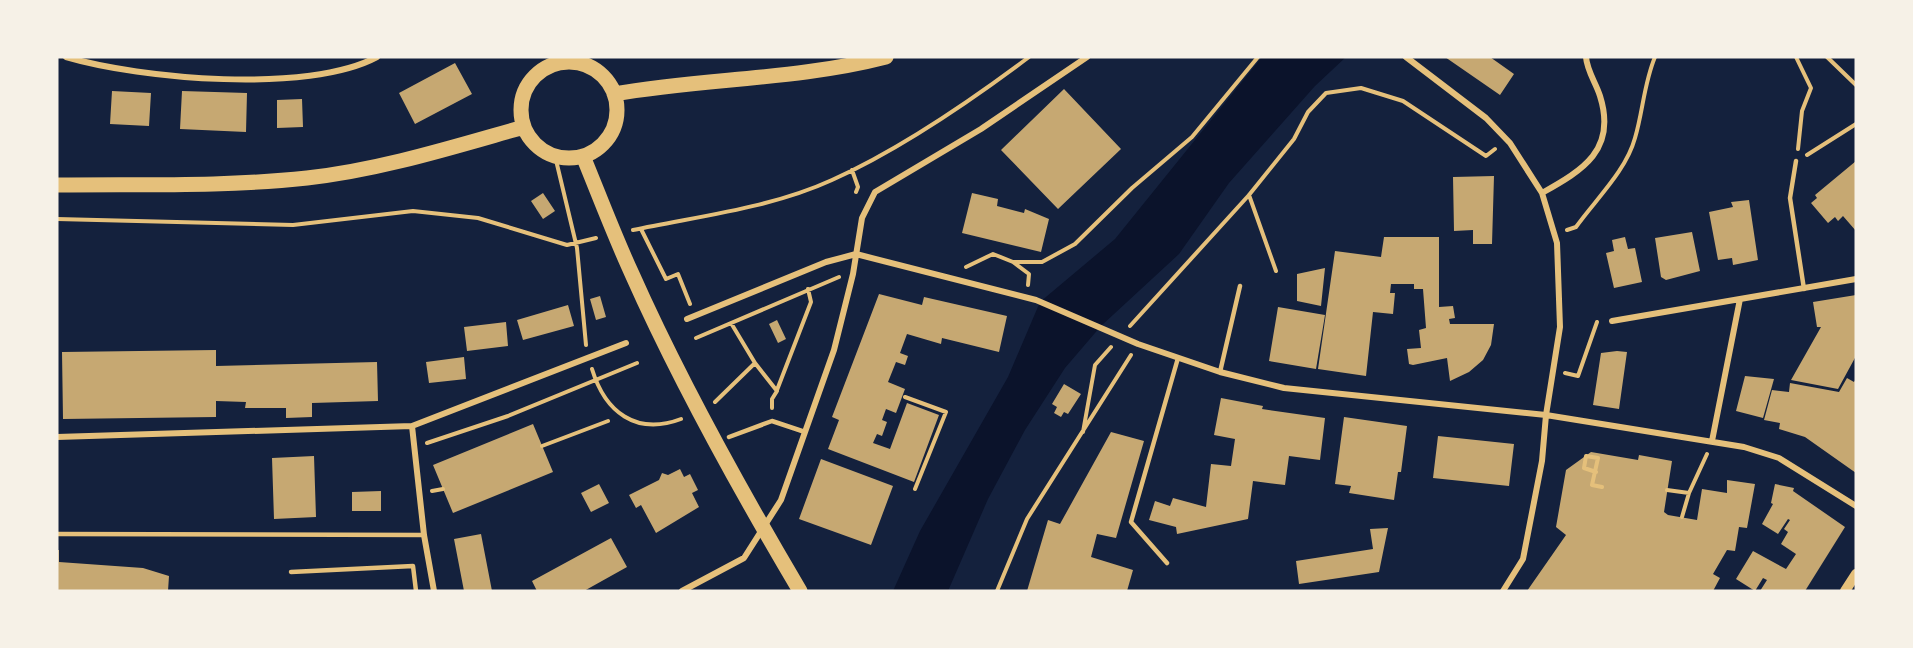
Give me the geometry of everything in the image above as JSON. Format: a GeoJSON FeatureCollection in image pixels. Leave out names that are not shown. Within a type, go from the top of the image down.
{"type":"FeatureCollection","features":[{"type":"Feature","properties":{"kind":"main road"},"geometry":{"type":"LineString","coordinates":[[614,94],[670,85],[840,69],[886,57]]}},
{"type":"Feature","properties":{"kind":"main road"},"geometry":{"type":"LineString","coordinates":[[554,61],[591,68],[609,83],[614,94],[616,118],[613,129],[599,148],[583,156],[555,156],[536,145],[524,127],[521,105],[528,84],[554,61]]}},
{"type":"Feature","properties":{"kind":"main road"},"geometry":{"type":"LineString","coordinates":[[57,185],[307,178],[394,162],[524,127]]}},
{"type":"Feature","properties":{"kind":"main road"},"geometry":{"type":"LineString","coordinates":[[583,156],[631,272],[663,339],[708,427],[800,591]]}},
{"type":"Feature","properties":{"kind":"street"},"geometry":{"type":"LineString","coordinates":[[66,57],[90,64],[139,72],[254,78],[303,76],[359,67],[377,57]]}},
{"type":"Feature","properties":{"kind":"street"},"geometry":{"type":"LineString","coordinates":[[682,591],[744,558],[781,500],[834,350],[853,274],[862,218],[874,192],[981,129],[1087,57]]}},
{"type":"Feature","properties":{"kind":"street"},"geometry":{"type":"LineString","coordinates":[[1406,57],[1486,118],[1507,140],[1542,193],[1555,235],[1560,283],[1560,316],[1555,371],[1524,559],[1503,591]]}},
{"type":"Feature","properties":{"kind":"street"},"geometry":{"type":"LineString","coordinates":[[1542,193],[1576,174],[1587,163],[1604,136],[1606,120],[1586,57]]}},
{"type":"Feature","properties":{"kind":"street"},"geometry":{"type":"LineString","coordinates":[[687,319],[826,262],[856,254],[1036,300],[1138,344],[1220,372],[1284,388],[1429,405],[1546,415],[1712,441],[1779,458],[1856,506]]}},
{"type":"Feature","properties":{"kind":"street"},"geometry":{"type":"LineString","coordinates":[[1612,321],[1856,279]]}},
{"type":"Feature","properties":{"kind":"street"},"geometry":{"type":"LineString","coordinates":[[1712,441],[1740,299]]}},
{"type":"Feature","properties":{"kind":"street"},"geometry":{"type":"LineString","coordinates":[[57,437],[412,426],[626,343]]}},
{"type":"Feature","properties":{"kind":"street"},"geometry":{"type":"LineString","coordinates":[[412,426],[424,535],[434,591]]}},
{"type":"Feature","properties":{"kind":"street"},"geometry":{"type":"LineString","coordinates":[[1845,591],[1856,574]]}},
{"type":"Feature","properties":{"kind":"lane"},"geometry":{"type":"LineString","coordinates":[[1796,162],[1790,198],[1804,289]]}},
{"type":"Feature","properties":{"kind":"lane"},"geometry":{"type":"LineString","coordinates":[[1220,372],[1240,286]]}},
{"type":"Feature","properties":{"kind":"lane"},"geometry":{"type":"LineString","coordinates":[[1167,563],[1131,522],[1178,358]]}},
{"type":"Feature","properties":{"kind":"lane"},"geometry":{"type":"LineString","coordinates":[[729,437],[772,420],[805,432]]}},
{"type":"Feature","properties":{"kind":"lane"},"geometry":{"type":"LineString","coordinates":[[57,534],[424,535]]}},
{"type":"Feature","properties":{"kind":"lane"},"geometry":{"type":"LineString","coordinates":[[291,572],[413,566],[416,591]]}},
{"type":"Feature","properties":{"kind":"path"},"geometry":{"type":"LineString","coordinates":[[630,231],[780,199],[831,181],[960,108],[1029,57]]}},
{"type":"Feature","properties":{"kind":"path"},"geometry":{"type":"LineString","coordinates":[[1013,262],[1042,262],[1075,244],[1132,188],[1192,137],[1258,57]]}},
{"type":"Feature","properties":{"kind":"path"},"geometry":{"type":"LineString","coordinates":[[1555,235],[1576,227],[1629,154],[1635,138],[1648,73],[1655,57]]}},
{"type":"Feature","properties":{"kind":"path"},"geometry":{"type":"LineString","coordinates":[[1796,57],[1811,88],[1802,111],[1796,162]]}},
{"type":"Feature","properties":{"kind":"path"},"geometry":{"type":"LineString","coordinates":[[1827,57],[1856,85]]}},
{"type":"Feature","properties":{"kind":"path"},"geometry":{"type":"LineString","coordinates":[[1083,432],[1095,365],[1249,195],[1294,139],[1308,112],[1326,93],[1361,87],[1403,101],[1486,156],[1507,140]]}},
{"type":"Feature","properties":{"kind":"path"},"geometry":{"type":"LineString","coordinates":[[1796,162],[1856,124]]}},
{"type":"Feature","properties":{"kind":"path"},"geometry":{"type":"LineString","coordinates":[[555,156],[577,248],[583,326],[588,356]]}},
{"type":"Feature","properties":{"kind":"path"},"geometry":{"type":"LineString","coordinates":[[1249,195],[1276,271]]}},
{"type":"Feature","properties":{"kind":"path"},"geometry":{"type":"LineString","coordinates":[[57,219],[293,225],[413,211],[478,218],[567,245],[599,238]]}},
{"type":"Feature","properties":{"kind":"path"},"geometry":{"type":"LineString","coordinates":[[641,229],[666,279],[678,274],[695,316]]}},
{"type":"Feature","properties":{"kind":"path"},"geometry":{"type":"LineString","coordinates":[[948,276],[993,254],[1013,262],[1029,274]]}},
{"type":"Feature","properties":{"kind":"path"},"geometry":{"type":"LineString","coordinates":[[696,338],[833,278],[853,274]]}},
{"type":"Feature","properties":{"kind":"path"},"geometry":{"type":"LineString","coordinates":[[772,413],[772,399],[811,302],[808,289]]}},
{"type":"Feature","properties":{"kind":"path"},"geometry":{"type":"LineString","coordinates":[[724,304],[732,324],[755,363],[777,391]]}},
{"type":"Feature","properties":{"kind":"path"},"geometry":{"type":"LineString","coordinates":[[1555,371],[1578,376],[1596,322],[1612,321]]}},
{"type":"Feature","properties":{"kind":"path"},"geometry":{"type":"LineString","coordinates":[[997,591],[1027,519],[1138,344]]}},
{"type":"Feature","properties":{"kind":"path"},"geometry":{"type":"LineString","coordinates":[[414,447],[508,416],[637,363]]}},
{"type":"Feature","properties":{"kind":"path"},"geometry":{"type":"LineString","coordinates":[[723,396],[755,363]]}},
{"type":"Feature","properties":{"kind":"path"},"geometry":{"type":"LineString","coordinates":[[591,366],[603,398],[620,415],[635,422],[670,423]]}},
{"type":"Feature","properties":{"kind":"path"},"geometry":{"type":"LineString","coordinates":[[905,397],[946,412],[915,489]]}},
{"type":"Feature","properties":{"kind":"path"},"geometry":{"type":"LineString","coordinates":[[542,446],[608,421]]}},
{"type":"Feature","properties":{"kind":"path"},"geometry":{"type":"LineString","coordinates":[[1682,517],[1689,493],[1712,441]]}},
{"type":"Feature","properties":{"kind":"path"},"geometry":{"type":"LineString","coordinates":[[1596,472],[1584,468],[1586,456],[1598,458],[1596,472],[1592,485],[1602,487]]}},
{"type":"Feature","properties":{"kind":"path"},"geometry":{"type":"LineString","coordinates":[[1667,490],[1689,493]]}},
{"type":"Feature","properties":{"kind":"water"},"geometry":{"type":"Polygon","coordinates":[[[1262,57],[1346,57],[1315,86],[1229,183],[1179,254],[1101,326],[1065,368],[1025,430],[988,499],[948,591],[893,591],[920,531],[1008,377],[1040,302],[1115,239],[1262,57]]]}},
{"type":"Feature","properties":{"kind":"building"},"geometry":{"type":"Polygon","coordinates":[[[1445,57],[1490,57],[1514,74],[1500,95],[1445,57]]]}},
{"type":"Feature","properties":{"kind":"building"},"geometry":{"type":"Polygon","coordinates":[[[455,63],[472,94],[415,124],[399,93],[455,63]]]}},
{"type":"Feature","properties":{"kind":"building"},"geometry":{"type":"Polygon","coordinates":[[[1064,89],[1121,149],[1058,209],[1001,150],[1064,89]]]}},
{"type":"Feature","properties":{"kind":"building"},"geometry":{"type":"Polygon","coordinates":[[[112,91],[151,93],[149,126],[110,124],[112,91]]]}},
{"type":"Feature","properties":{"kind":"building"},"geometry":{"type":"Polygon","coordinates":[[[182,91],[247,93],[246,132],[180,129],[182,91]]]}},
{"type":"Feature","properties":{"kind":"building"},"geometry":{"type":"Polygon","coordinates":[[[302,99],[303,127],[277,128],[277,100],[302,99]]]}},
{"type":"Feature","properties":{"kind":"building"},"geometry":{"type":"Polygon","coordinates":[[[1856,161],[1856,231],[1843,216],[1838,221],[1835,217],[1828,223],[1811,203],[1817,198],[1815,195],[1856,161]]]}},
{"type":"Feature","properties":{"kind":"building"},"geometry":{"type":"Polygon","coordinates":[[[1494,176],[1492,244],[1473,244],[1473,230],[1454,231],[1453,177],[1494,176]]]}},
{"type":"Feature","properties":{"kind":"building"},"geometry":{"type":"Polygon","coordinates":[[[543,193],[555,211],[543,219],[531,201],[543,193]]]}},
{"type":"Feature","properties":{"kind":"building"},"geometry":{"type":"Polygon","coordinates":[[[972,193],[998,199],[997,206],[1024,213],[1025,209],[1049,219],[1041,252],[962,233],[972,193]]]}},
{"type":"Feature","properties":{"kind":"building"},"geometry":{"type":"Polygon","coordinates":[[[1749,200],[1758,260],[1733,265],[1732,258],[1718,260],[1709,212],[1733,207],[1731,202],[1749,200]]]}},
{"type":"Feature","properties":{"kind":"building"},"geometry":{"type":"Polygon","coordinates":[[[1692,232],[1700,271],[1666,280],[1661,277],[1655,238],[1692,232]]]}},
{"type":"Feature","properties":{"kind":"building"},"geometry":{"type":"Polygon","coordinates":[[[1384,237],[1439,237],[1439,307],[1453,306],[1455,318],[1449,319],[1450,324],[1494,324],[1491,345],[1483,360],[1469,372],[1450,381],[1447,358],[1409,364],[1407,349],[1421,348],[1419,330],[1426,328],[1423,289],[1414,289],[1414,284],[1391,284],[1390,293],[1395,293],[1393,314],[1373,312],[1366,376],[1318,369],[1335,251],[1381,257],[1384,237]]]}},
{"type":"Feature","properties":{"kind":"building"},"geometry":{"type":"Polygon","coordinates":[[[1625,237],[1628,249],[1635,248],[1642,282],[1614,288],[1606,253],[1614,251],[1612,240],[1625,237]]]}},
{"type":"Feature","properties":{"kind":"building"},"geometry":{"type":"Polygon","coordinates":[[[1325,268],[1321,306],[1297,301],[1297,274],[1325,268]]]}},
{"type":"Feature","properties":{"kind":"building"},"geometry":{"type":"Polygon","coordinates":[[[879,294],[922,305],[924,297],[1007,316],[999,352],[942,338],[941,344],[907,334],[900,353],[908,356],[905,365],[896,362],[888,382],[905,389],[896,413],[886,409],[882,420],[887,422],[882,436],[877,434],[873,443],[890,449],[907,403],[939,415],[914,482],[828,449],[839,420],[832,417],[879,294]]]}},
{"type":"Feature","properties":{"kind":"building"},"geometry":{"type":"Polygon","coordinates":[[[1856,295],[1856,356],[1838,389],[1791,380],[1821,327],[1817,327],[1813,302],[1856,295]]]}},
{"type":"Feature","properties":{"kind":"building"},"geometry":{"type":"Polygon","coordinates":[[[600,296],[606,317],[596,320],[590,299],[600,296]]]}},
{"type":"Feature","properties":{"kind":"building"},"geometry":{"type":"Polygon","coordinates":[[[568,305],[574,326],[523,340],[517,320],[568,305]]]}},
{"type":"Feature","properties":{"kind":"building"},"geometry":{"type":"Polygon","coordinates":[[[1278,307],[1325,315],[1316,369],[1269,361],[1278,307]]]}},
{"type":"Feature","properties":{"kind":"building"},"geometry":{"type":"Polygon","coordinates":[[[777,320],[786,339],[778,343],[769,324],[777,320]]]}},
{"type":"Feature","properties":{"kind":"building"},"geometry":{"type":"Polygon","coordinates":[[[506,322],[508,346],[467,351],[464,327],[506,322]]]}},
{"type":"Feature","properties":{"kind":"building"},"geometry":{"type":"Polygon","coordinates":[[[216,350],[216,366],[377,362],[378,401],[312,403],[312,417],[286,418],[286,408],[245,408],[246,402],[216,401],[216,417],[63,419],[62,352],[216,350]]]}},
{"type":"Feature","properties":{"kind":"building"},"geometry":{"type":"Polygon","coordinates":[[[1627,352],[1619,409],[1593,405],[1601,353],[1627,352]]]}},
{"type":"Feature","properties":{"kind":"building"},"geometry":{"type":"Polygon","coordinates":[[[464,357],[466,379],[429,383],[426,362],[464,357]]]}},
{"type":"Feature","properties":{"kind":"building"},"geometry":{"type":"Polygon","coordinates":[[[1745,376],[1774,379],[1763,418],[1736,411],[1745,376]]]}},
{"type":"Feature","properties":{"kind":"building"},"geometry":{"type":"Polygon","coordinates":[[[1847,378],[1854,382],[1856,379],[1856,473],[1805,437],[1779,429],[1780,423],[1764,420],[1772,390],[1789,392],[1790,383],[1839,392],[1847,378]]]}},
{"type":"Feature","properties":{"kind":"building"},"geometry":{"type":"Polygon","coordinates":[[[1064,384],[1081,394],[1068,414],[1064,412],[1061,417],[1054,413],[1057,407],[1052,404],[1064,384]]]}},
{"type":"Feature","properties":{"kind":"building"},"geometry":{"type":"Polygon","coordinates":[[[1221,398],[1263,406],[1262,409],[1325,418],[1320,460],[1289,456],[1285,485],[1253,481],[1248,519],[1177,534],[1176,527],[1149,520],[1155,501],[1170,506],[1173,498],[1206,507],[1211,464],[1231,466],[1235,439],[1214,435],[1221,398]]]}},
{"type":"Feature","properties":{"kind":"building"},"geometry":{"type":"Polygon","coordinates":[[[1344,417],[1407,426],[1401,472],[1398,472],[1394,500],[1349,493],[1351,486],[1335,484],[1344,417]]]}},
{"type":"Feature","properties":{"kind":"building"},"geometry":{"type":"Polygon","coordinates":[[[533,424],[553,472],[453,513],[433,465],[533,424]]]}},
{"type":"Feature","properties":{"kind":"building"},"geometry":{"type":"Polygon","coordinates":[[[1111,432],[1144,441],[1116,538],[1097,534],[1091,557],[1133,570],[1127,591],[1027,591],[1048,520],[1060,524],[1111,432]]]}},
{"type":"Feature","properties":{"kind":"building"},"geometry":{"type":"Polygon","coordinates":[[[1438,436],[1514,444],[1509,486],[1433,478],[1438,436]]]}},
{"type":"Feature","properties":{"kind":"building"},"geometry":{"type":"Polygon","coordinates":[[[1591,452],[1638,460],[1639,455],[1672,461],[1664,512],[1668,515],[1697,520],[1702,489],[1727,493],[1727,480],[1755,484],[1747,528],[1739,527],[1735,551],[1727,550],[1713,574],[1720,578],[1713,591],[1527,591],[1566,535],[1556,527],[1566,470],[1591,452]]]}},
{"type":"Feature","properties":{"kind":"building"},"geometry":{"type":"Polygon","coordinates":[[[314,456],[316,517],[274,519],[272,458],[314,456]]]}},
{"type":"Feature","properties":{"kind":"building"},"geometry":{"type":"Polygon","coordinates":[[[821,459],[893,486],[871,545],[799,519],[821,459]]]}},
{"type":"Feature","properties":{"kind":"building"},"geometry":{"type":"Polygon","coordinates":[[[680,469],[684,477],[690,474],[698,490],[692,493],[699,507],[656,533],[641,505],[636,508],[629,495],[659,480],[662,473],[668,475],[680,469]]]}},
{"type":"Feature","properties":{"kind":"building"},"geometry":{"type":"Polygon","coordinates":[[[599,484],[609,503],[591,512],[581,493],[599,484]]]}},
{"type":"Feature","properties":{"kind":"building"},"geometry":{"type":"Polygon","coordinates":[[[1775,484],[1794,488],[1793,491],[1845,527],[1805,591],[1760,591],[1767,580],[1763,578],[1755,591],[1736,579],[1753,551],[1786,569],[1796,554],[1781,544],[1788,532],[1784,529],[1790,520],[1788,519],[1778,534],[1762,524],[1773,504],[1771,503],[1775,484]]]}},
{"type":"Feature","properties":{"kind":"building"},"geometry":{"type":"Polygon","coordinates":[[[381,491],[381,511],[352,511],[352,492],[381,491]]]}},
{"type":"Feature","properties":{"kind":"building"},"geometry":{"type":"Polygon","coordinates":[[[1388,528],[1379,572],[1299,584],[1296,561],[1373,549],[1370,529],[1388,528]]]}},
{"type":"Feature","properties":{"kind":"building"},"geometry":{"type":"Polygon","coordinates":[[[481,534],[492,591],[464,591],[454,539],[481,534]]]}},
{"type":"Feature","properties":{"kind":"building"},"geometry":{"type":"Polygon","coordinates":[[[611,538],[627,567],[584,591],[537,591],[532,581],[611,538]]]}},
{"type":"Feature","properties":{"kind":"building"},"geometry":{"type":"Polygon","coordinates":[[[57,550],[59,550],[59,562],[143,568],[169,576],[168,591],[57,591],[57,550]]]}}]}
